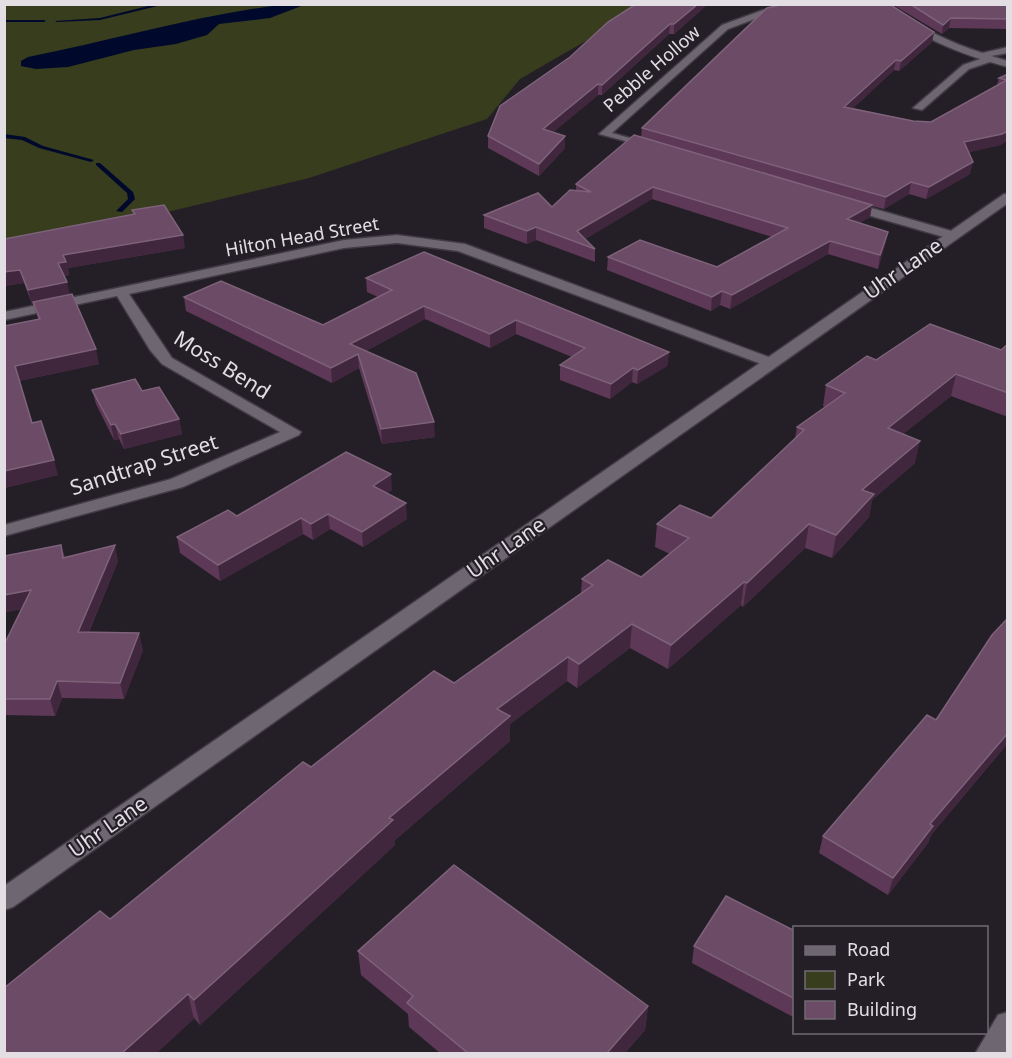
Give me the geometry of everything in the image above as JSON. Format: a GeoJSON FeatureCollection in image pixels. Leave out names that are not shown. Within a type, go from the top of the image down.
{"type":"FeatureCollection","features":[{"type":"Feature","properties":{"kind":"street","name":"Pebble Hollow"},"geometry":{"type":"LineString","coordinates":[[660,150],[603,134],[725,27],[766,12],[825,4]]}},
{"type":"Feature","properties":{"kind":"street"},"geometry":{"type":"LineString","coordinates":[[885,4],[908,24],[927,34],[985,58],[1008,64]]}},
{"type":"Feature","properties":{"kind":"street"},"geometry":{"type":"LineString","coordinates":[[918,108],[966,67],[1008,50]]}},
{"type":"Feature","properties":{"kind":"street","name":"Uhr Lane"},"geometry":{"type":"LineString","coordinates":[[4,900],[1008,197]]}},
{"type":"Feature","properties":{"kind":"street"},"geometry":{"type":"LineString","coordinates":[[839,202],[951,235]]}},
{"type":"Feature","properties":{"kind":"street","name":"Hilton Head Street"},"geometry":{"type":"LineString","coordinates":[[4,316],[354,243],[397,239],[431,241],[460,247],[770,362]]}},
{"type":"Feature","properties":{"kind":"street","name":"Moss Bend"},"geometry":{"type":"LineString","coordinates":[[121,292],[157,350],[167,361],[293,432]]}},
{"type":"Feature","properties":{"kind":"street","name":"Sandtrap Street"},"geometry":{"type":"LineString","coordinates":[[4,531],[177,483],[293,432]]}},
{"type":"Feature","properties":{"kind":"street"},"geometry":{"type":"LineString","coordinates":[[989,1053],[1008,1024]]}},
{"type":"Feature","properties":{"kind":"green space"},"geometry":{"type":"Polygon","coordinates":[[[5,5],[648,5],[520,79],[487,119],[309,178],[63,237],[5,247],[5,5]]]}},
{"type":"Feature","properties":{"kind":"water"},"geometry":{"type":"Polygon","coordinates":[[[288,4],[304,5],[270,18],[219,24],[207,35],[176,44],[134,50],[68,67],[36,69],[21,66],[21,61],[28,57],[222,14],[288,4]]]}},
{"type":"Feature","properties":{"kind":"building"},"geometry":{"type":"Polygon","coordinates":[[[636,4],[698,4],[674,24],[670,24],[602,85],[598,84],[543,129],[565,136],[539,164],[488,136],[500,106],[570,57],[608,22],[636,4]]]}},
{"type":"Feature","properties":{"kind":"building"},"geometry":{"type":"Polygon","coordinates":[[[785,4],[890,4],[934,32],[901,61],[896,60],[844,107],[913,121],[931,122],[1007,80],[999,78],[1008,74],[1008,131],[964,142],[973,162],[929,187],[911,182],[886,197],[642,128],[767,8],[785,4]]]}},
{"type":"Feature","properties":{"kind":"building"},"geometry":{"type":"Polygon","coordinates":[[[910,4],[1008,4],[1008,19],[951,18],[943,25],[910,4]]]}},
{"type":"Feature","properties":{"kind":"building"},"geometry":{"type":"Polygon","coordinates":[[[634,135],[872,205],[847,219],[888,232],[880,255],[830,241],[732,295],[722,291],[712,297],[608,257],[640,240],[717,267],[788,228],[653,187],[577,231],[595,249],[536,227],[527,231],[484,215],[538,193],[552,207],[570,190],[591,192],[576,184],[634,135]]]}},
{"type":"Feature","properties":{"kind":"building"},"geometry":{"type":"Polygon","coordinates":[[[164,205],[183,235],[63,255],[66,262],[58,263],[67,282],[28,290],[20,270],[4,272],[4,239],[135,214],[132,210],[164,205]]]}},
{"type":"Feature","properties":{"kind":"building"},"geometry":{"type":"Polygon","coordinates":[[[424,252],[669,352],[638,370],[633,368],[611,384],[560,365],[585,348],[516,320],[490,334],[424,306],[350,344],[416,373],[434,422],[381,429],[358,354],[331,368],[184,297],[221,281],[323,325],[392,290],[366,278],[424,252]]]}},
{"type":"Feature","properties":{"kind":"building"},"geometry":{"type":"Polygon","coordinates":[[[72,294],[96,349],[15,366],[32,423],[41,421],[54,460],[4,471],[4,326],[40,319],[33,302],[72,294]]]}},
{"type":"Feature","properties":{"kind":"building"},"geometry":{"type":"Polygon","coordinates":[[[930,324],[1001,350],[1008,344],[1008,393],[956,374],[888,428],[920,441],[862,490],[874,494],[836,535],[809,524],[747,583],[744,582],[671,645],[632,624],[579,664],[568,657],[497,709],[510,716],[389,818],[393,820],[194,1000],[188,994],[122,1053],[4,1053],[4,988],[100,911],[110,919],[303,762],[311,767],[434,671],[454,683],[593,585],[582,579],[608,560],[641,577],[689,538],[657,524],[680,505],[711,518],[804,430],[797,427],[845,393],[826,385],[867,356],[876,360],[930,324]]]}},
{"type":"Feature","properties":{"kind":"building"},"geometry":{"type":"Polygon","coordinates":[[[135,379],[142,391],[159,387],[179,419],[121,434],[115,424],[111,425],[92,390],[135,379]]]}},
{"type":"Feature","properties":{"kind":"building"},"geometry":{"type":"Polygon","coordinates":[[[346,452],[391,474],[373,486],[406,503],[362,532],[328,514],[311,524],[301,518],[218,565],[177,537],[228,510],[237,516],[346,452]]]}},
{"type":"Feature","properties":{"kind":"building"},"geometry":{"type":"Polygon","coordinates":[[[61,545],[63,558],[115,545],[78,632],[139,633],[120,683],[57,681],[50,699],[4,699],[4,645],[31,590],[4,595],[4,556],[61,545]]]}},
{"type":"Feature","properties":{"kind":"building"},"geometry":{"type":"Polygon","coordinates":[[[1008,618],[1008,733],[930,824],[933,826],[893,878],[823,836],[927,715],[936,720],[992,635],[1008,618]]]}},
{"type":"Feature","properties":{"kind":"building"},"geometry":{"type":"Polygon","coordinates":[[[454,865],[648,1006],[607,1053],[468,1053],[407,1003],[413,996],[358,951],[454,865]]]}},
{"type":"Feature","properties":{"kind":"building"},"geometry":{"type":"Polygon","coordinates":[[[726,896],[793,930],[793,998],[694,946],[726,896]]]}},
{"type":"Feature","properties":{"kind":"waterway"},"geometry":{"type":"LineString","coordinates":[[57,21],[100,19],[164,4]]}},
{"type":"Feature","properties":{"kind":"waterway"},"geometry":{"type":"LineString","coordinates":[[4,21],[44,21]]}},
{"type":"Feature","properties":{"kind":"waterway"},"geometry":{"type":"LineString","coordinates":[[4,136],[23,138],[41,147],[91,160]]}},
{"type":"Feature","properties":{"kind":"waterway"},"geometry":{"type":"LineString","coordinates":[[98,164],[130,192],[132,199],[120,211]]}}]}
